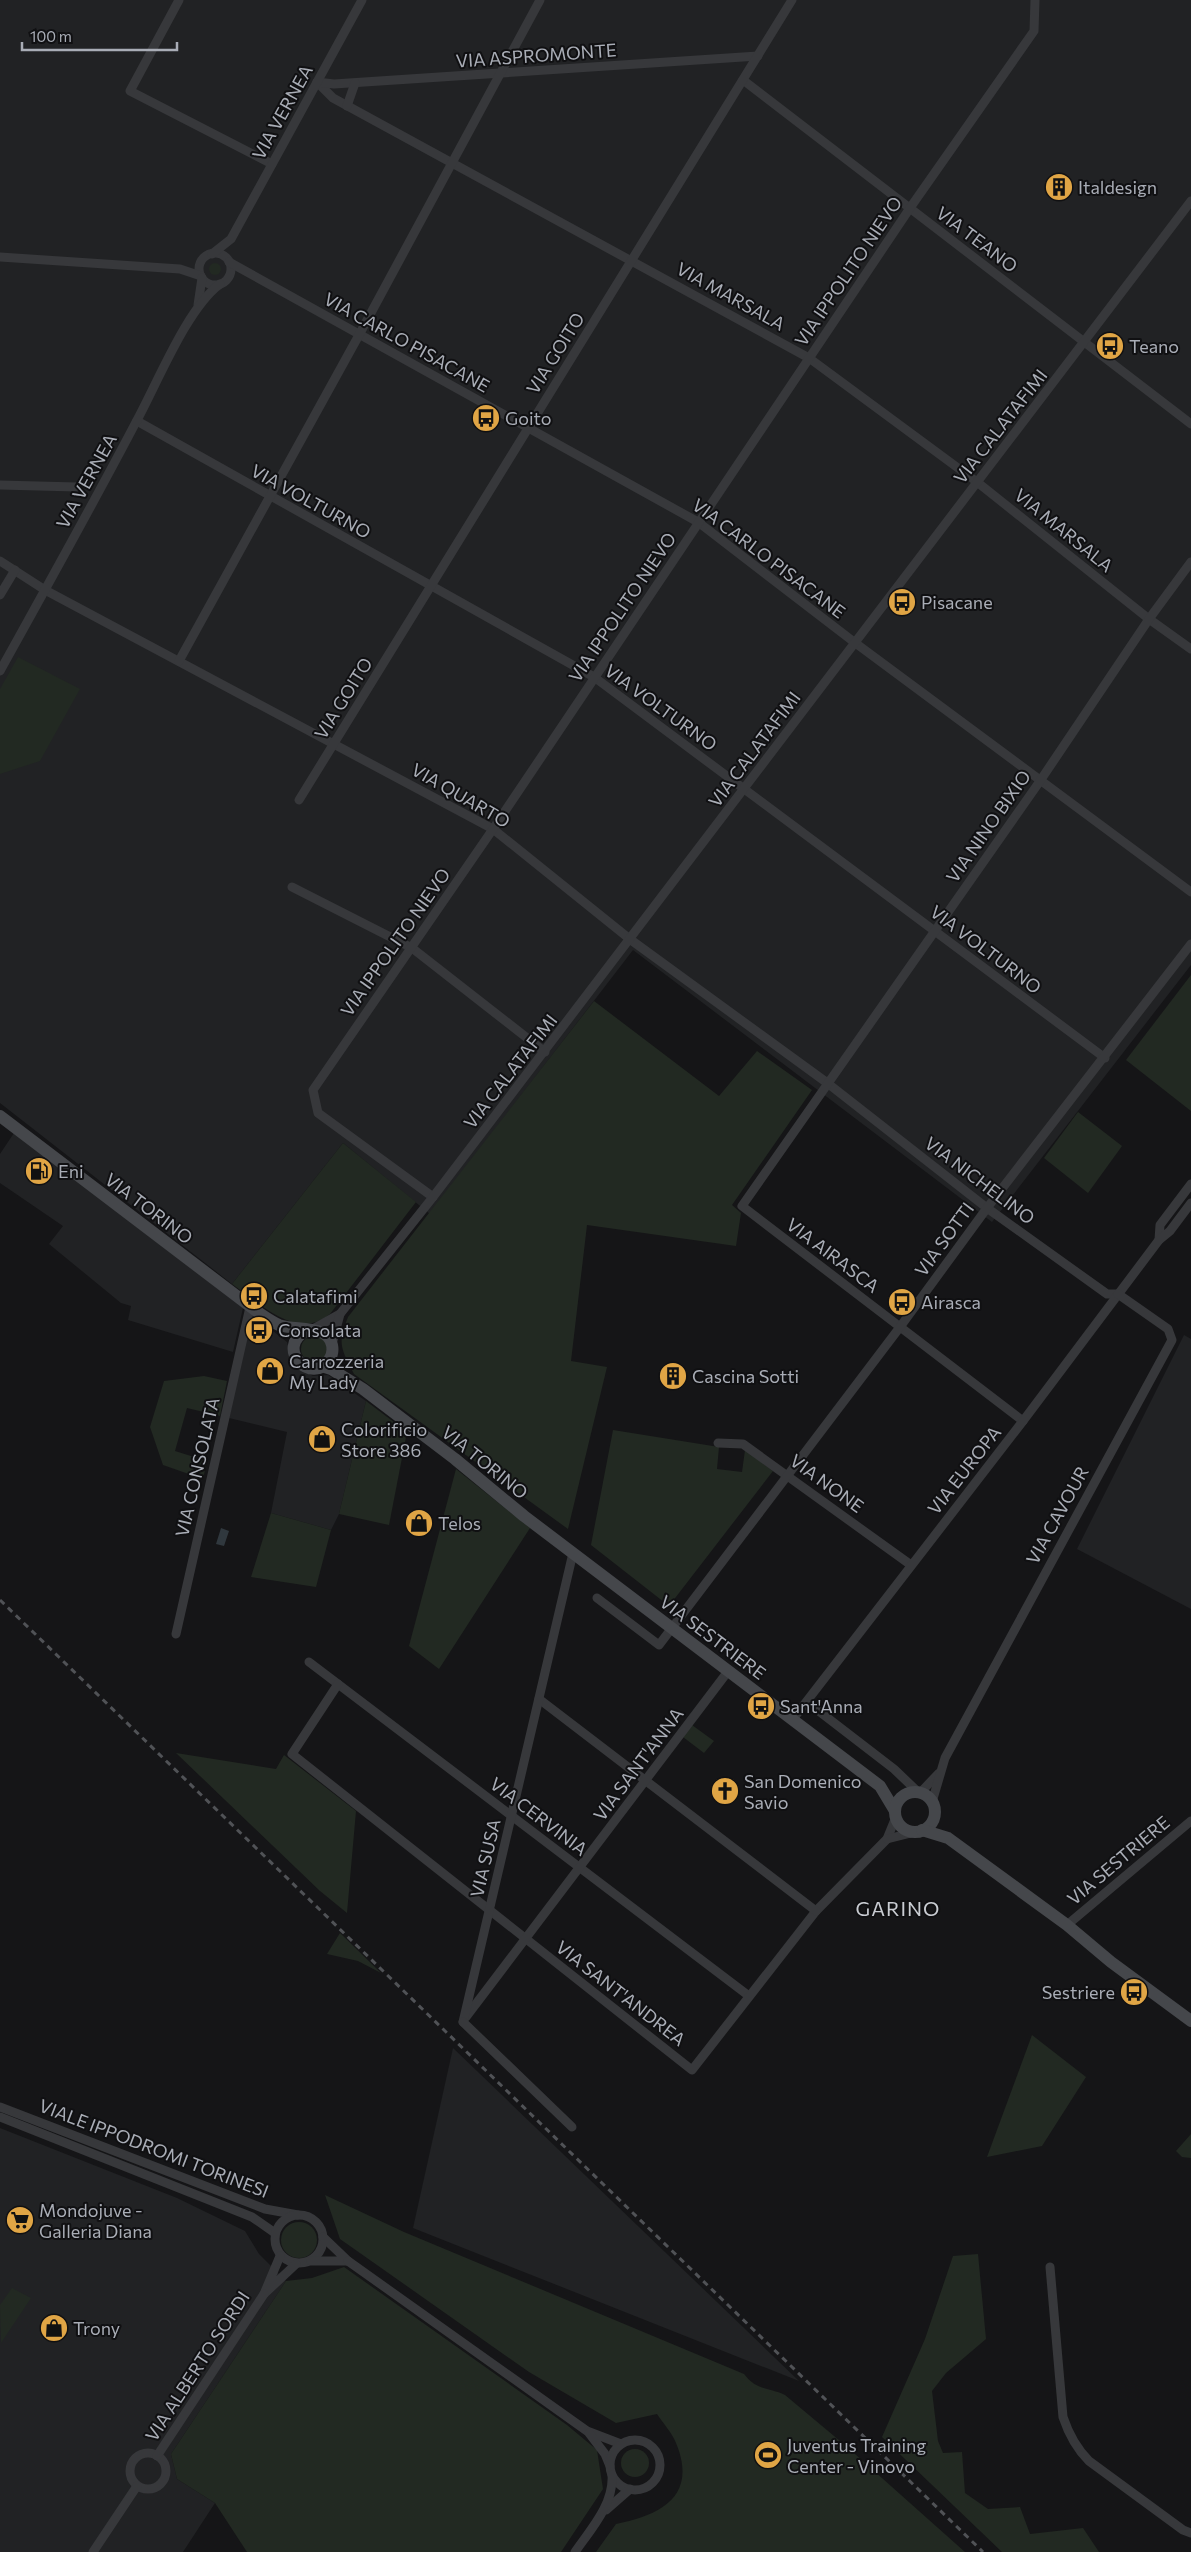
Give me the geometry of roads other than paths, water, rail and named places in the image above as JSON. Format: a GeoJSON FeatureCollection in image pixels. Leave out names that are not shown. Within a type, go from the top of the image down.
{"type":"FeatureCollection","features":[{"type":"Feature","properties":{"kind":"main road","name":"VIA TORINO"},"geometry":{"type":"LineString","coordinates":[[0,1116],[250,1307],[278,1324],[289,1338],[295,1356],[303,1366],[316,1368],[322,1366],[352,1381],[455,1459],[524,1516]]}},
{"type":"Feature","properties":{"kind":"main road","name":"VIA TORINO"},"geometry":{"type":"LineString","coordinates":[[278,1324],[324,1333],[352,1381]]}},
{"type":"Feature","properties":{"kind":"main road"},"geometry":{"type":"LineString","coordinates":[[294,1350],[297,1338],[310,1330]]}},
{"type":"Feature","properties":{"kind":"main road"},"geometry":{"type":"LineString","coordinates":[[322,1366],[327,1363],[332,1347]]}},
{"type":"Feature","properties":{"kind":"main road","name":"VIA SESTRIERE"},"geometry":{"type":"LineString","coordinates":[[524,1516],[730,1670],[880,1786]]}},
{"type":"Feature","properties":{"kind":"main road"},"geometry":{"type":"LineString","coordinates":[[880,1786],[917,1792],[934,1807],[948,1838]]}},
{"type":"Feature","properties":{"kind":"main road"},"geometry":{"type":"LineString","coordinates":[[880,1786],[902,1827],[913,1832],[920,1831],[948,1838]]}},
{"type":"Feature","properties":{"kind":"main road"},"geometry":{"type":"LineString","coordinates":[[896,1814],[902,1797],[917,1792]]}},
{"type":"Feature","properties":{"kind":"main road"},"geometry":{"type":"LineString","coordinates":[[920,1831],[930,1825],[934,1807]]}},
{"type":"Feature","properties":{"kind":"main road","name":"VIA SESTRIERE"},"geometry":{"type":"LineString","coordinates":[[948,1838],[1191,2021]]}},
{"type":"Feature","properties":{"kind":"street"},"geometry":{"type":"LineString","coordinates":[[179,0],[130,91],[272,164]]}},
{"type":"Feature","properties":{"kind":"street","name":"VIA VERNEA"},"geometry":{"type":"LineString","coordinates":[[231,239],[362,0]]}},
{"type":"Feature","properties":{"kind":"street"},"geometry":{"type":"LineString","coordinates":[[179,661],[268,496],[453,163],[540,0]]}},
{"type":"Feature","properties":{"kind":"street","name":"VIA GOITO"},"geometry":{"type":"LineString","coordinates":[[299,800],[792,0]]}},
{"type":"Feature","properties":{"kind":"street","name":"VIA IPPOLITO NIEVO"},"geometry":{"type":"LineString","coordinates":[[433,1197],[318,1113],[313,1090],[493,829],[910,208],[1034,31],[1035,0]]}},
{"type":"Feature","properties":{"kind":"street","name":"VIA ASPROMONTE"},"geometry":{"type":"LineString","coordinates":[[317,82],[326,84],[355,83],[758,56]]}},
{"type":"Feature","properties":{"kind":"street","name":"VIA TEANO"},"geometry":{"type":"LineString","coordinates":[[743,80],[1191,424]]}},
{"type":"Feature","properties":{"kind":"street","name":"VIA MARSALA"},"geometry":{"type":"LineString","coordinates":[[317,82],[333,98],[809,358],[978,482],[1149,618],[1191,649]]}},
{"type":"Feature","properties":{"kind":"street"},"geometry":{"type":"LineString","coordinates":[[348,106],[355,83]]}},
{"type":"Feature","properties":{"kind":"street","name":"VIA CALATAFIMI"},"geometry":{"type":"LineString","coordinates":[[310,1330],[340,1314],[433,1197],[631,940],[854,642],[1086,342],[1191,201]]}},
{"type":"Feature","properties":{"kind":"street"},"geometry":{"type":"LineString","coordinates":[[180,269],[201,261],[231,239]]}},
{"type":"Feature","properties":{"kind":"street"},"geometry":{"type":"LineString","coordinates":[[230,276],[231,239]]}},
{"type":"Feature","properties":{"kind":"street"},"geometry":{"type":"LineString","coordinates":[[212,254],[220,254],[229,261]]}},
{"type":"Feature","properties":{"kind":"street"},"geometry":{"type":"LineString","coordinates":[[0,257],[180,269],[201,277],[208,284],[220,284]]}},
{"type":"Feature","properties":{"kind":"street"},"geometry":{"type":"LineString","coordinates":[[198,305],[201,261]]}},
{"type":"Feature","properties":{"kind":"street","name":"VIA CARLO PISACANE"},"geometry":{"type":"LineString","coordinates":[[229,261],[249,274],[698,522],[854,642],[1191,892]]}},
{"type":"Feature","properties":{"kind":"street"},"geometry":{"type":"LineString","coordinates":[[198,305],[230,276],[249,274]]}},
{"type":"Feature","properties":{"kind":"street","name":"VIA VERNEA"},"geometry":{"type":"LineString","coordinates":[[0,671],[137,421],[198,305]]}},
{"type":"Feature","properties":{"kind":"street","name":"VIA VOLTURNO"},"geometry":{"type":"LineString","coordinates":[[137,421],[594,677],[1105,1058]]}},
{"type":"Feature","properties":{"kind":"street"},"geometry":{"type":"LineString","coordinates":[[0,485],[77,487]]}},
{"type":"Feature","properties":{"kind":"street","name":"VIA QUARTO"},"geometry":{"type":"LineString","coordinates":[[0,561],[45,590],[493,829],[631,940],[826,1082]]}},
{"type":"Feature","properties":{"kind":"street","name":"VIA NINO BIXIO"},"geometry":{"type":"LineString","coordinates":[[742,1206],[826,1082],[1040,781],[1149,618],[1191,562]]}},
{"type":"Feature","properties":{"kind":"street"},"geometry":{"type":"LineString","coordinates":[[0,595],[15,570]]}},
{"type":"Feature","properties":{"kind":"street"},"geometry":{"type":"LineString","coordinates":[[292,887],[412,948],[545,1052]]}},
{"type":"Feature","properties":{"kind":"street","name":"VIA SOTTI"},"geometry":{"type":"LineString","coordinates":[[597,1598],[659,1645],[988,1208],[1191,944]]}},
{"type":"Feature","properties":{"kind":"street","name":"VIA NICHELINO"},"geometry":{"type":"LineString","coordinates":[[826,1082],[988,1208],[1107,1294],[1118,1294]]}},
{"type":"Feature","properties":{"kind":"street","name":"VIA EUROPA"},"geometry":{"type":"LineString","coordinates":[[1159,1240],[1160,1225],[1191,1184]]}},
{"type":"Feature","properties":{"kind":"street","name":"VIA EUROPA"},"geometry":{"type":"LineString","coordinates":[[793,1719],[1023,1421],[1159,1240],[1170,1231],[1191,1203]]}},
{"type":"Feature","properties":{"kind":"street","name":"VIA AIRASCA"},"geometry":{"type":"LineString","coordinates":[[742,1206],[1023,1421]]}},
{"type":"Feature","properties":{"kind":"street","name":"VIA CAVOUR"},"geometry":{"type":"LineString","coordinates":[[939,1773],[1055,1552],[1172,1340],[1168,1329],[1118,1294]]}},
{"type":"Feature","properties":{"kind":"street","name":"VIA CONSOLATA"},"geometry":{"type":"LineString","coordinates":[[176,1634],[250,1307]]}},
{"type":"Feature","properties":{"kind":"street","name":"VIA CALATAFIMI"},"geometry":{"type":"LineString","coordinates":[[332,1347],[340,1314]]}},
{"type":"Feature","properties":{"kind":"street","name":"VIA NONE"},"geometry":{"type":"LineString","coordinates":[[718,1442],[743,1444],[788,1474],[911,1565]]}},
{"type":"Feature","properties":{"kind":"street","name":"VIA SUSA"},"geometry":{"type":"LineString","coordinates":[[463,2022],[573,1553]]}},
{"type":"Feature","properties":{"kind":"street","name":"VIA CERVINIA"},"geometry":{"type":"LineString","coordinates":[[309,1662],[749,1996]]}},
{"type":"Feature","properties":{"kind":"street","name":"VIA SANT'ANNA"},"geometry":{"type":"LineString","coordinates":[[463,2022],[730,1670]]}},
{"type":"Feature","properties":{"kind":"street","name":"VIA SANT'ANDREA"},"geometry":{"type":"LineString","coordinates":[[338,1684],[292,1754],[692,2070],[816,1911],[887,1839]]}},
{"type":"Feature","properties":{"kind":"street"},"geometry":{"type":"LineString","coordinates":[[539,1699],[816,1911]]}},
{"type":"Feature","properties":{"kind":"street"},"geometry":{"type":"LineString","coordinates":[[807,1702],[894,1769],[917,1792],[939,1773]]}},
{"type":"Feature","properties":{"kind":"street"},"geometry":{"type":"LineString","coordinates":[[934,1807],[939,1773]]}},
{"type":"Feature","properties":{"kind":"street"},"geometry":{"type":"LineString","coordinates":[[887,1839],[896,1814]]}},
{"type":"Feature","properties":{"kind":"street","name":"VIA SESTRIERE"},"geometry":{"type":"LineString","coordinates":[[1066,1925],[1191,1821]]}},
{"type":"Feature","properties":{"kind":"street"},"geometry":{"type":"LineString","coordinates":[[887,1839],[920,1831]]}},
{"type":"Feature","properties":{"kind":"street"},"geometry":{"type":"LineString","coordinates":[[463,2022],[572,2127]]}},
{"type":"Feature","properties":{"kind":"street","name":"VIALE IPPODROMI TORINESI"},"geometry":{"type":"LineString","coordinates":[[0,2107],[265,2209],[298,2215]]}},
{"type":"Feature","properties":{"kind":"street","name":"VIALE IPPODROMI TORINESI"},"geometry":{"type":"LineString","coordinates":[[0,2118],[252,2217],[275,2233]]}},
{"type":"Feature","properties":{"kind":"street"},"geometry":{"type":"LineString","coordinates":[[348,2261],[311,2261],[296,2264],[286,2261],[276,2249],[275,2233],[283,2220],[298,2215],[305,2216],[318,2224],[323,2237],[348,2261],[587,2431],[621,2444],[636,2440],[644,2442],[656,2452],[660,2468],[653,2482],[646,2487],[630,2489],[616,2499],[600,2516],[575,2552]]}},
{"type":"Feature","properties":{"kind":"street"},"geometry":{"type":"LineString","coordinates":[[311,2261],[320,2252],[323,2237]]}},
{"type":"Feature","properties":{"kind":"street","name":"VIA ALBERTO SORDI"},"geometry":{"type":"LineString","coordinates":[[157,2456],[264,2294],[280,2256]]}},
{"type":"Feature","properties":{"kind":"street","name":"VIA ALBERTO SORDI"},"geometry":{"type":"LineString","coordinates":[[264,2294],[296,2264]]}},
{"type":"Feature","properties":{"kind":"street"},"geometry":{"type":"LineString","coordinates":[[1050,2267],[1063,2417],[1068,2434],[1077,2449],[1089,2461],[1176,2525],[1191,2533]]}},
{"type":"Feature","properties":{"kind":"street"},"geometry":{"type":"LineString","coordinates":[[587,2431],[605,2454],[616,2481],[630,2489]]}},
{"type":"Feature","properties":{"kind":"street"},"geometry":{"type":"LineString","coordinates":[[600,2516],[613,2487],[612,2457],[621,2444]]}},
{"type":"Feature","properties":{"kind":"street","name":"VIA ALBERTO SORDI"},"geometry":{"type":"LineString","coordinates":[[146,2454],[157,2456],[166,2470],[163,2481],[154,2488],[137,2486],[130,2476],[130,2470],[135,2459],[146,2454]]}},
{"type":"Feature","properties":{"kind":"street"},"geometry":{"type":"LineString","coordinates":[[93,2552],[137,2486]]}},
{"type":"Feature","properties":{"kind":"railway"},"geometry":{"type":"LineString","coordinates":[[0,1600],[983,2552]]}},
{"type":"Feature","properties":{"kind":"place","name":"Italdesign"},"geometry":{"type":"Point","coordinates":[1059,187]}},
{"type":"Feature","properties":{"kind":"place","name":"Teano"},"geometry":{"type":"Point","coordinates":[1110,346]}},
{"type":"Feature","properties":{"kind":"place","name":"Goito"},"geometry":{"type":"Point","coordinates":[486,418]}},
{"type":"Feature","properties":{"kind":"place","name":"Pisacane"},"geometry":{"type":"Point","coordinates":[902,602]}},
{"type":"Feature","properties":{"kind":"place","name":"Eni"},"geometry":{"type":"Point","coordinates":[39,1171]}},
{"type":"Feature","properties":{"kind":"place","name":"Calatafimi"},"geometry":{"type":"Point","coordinates":[254,1296]}},
{"type":"Feature","properties":{"kind":"place","name":"Airasca"},"geometry":{"type":"Point","coordinates":[902,1302]}},
{"type":"Feature","properties":{"kind":"place","name":"Consolata"},"geometry":{"type":"Point","coordinates":[259,1330]}},
{"type":"Feature","properties":{"kind":"place","name":"Carrozzeria My Lady"},"geometry":{"type":"Point","coordinates":[270,1371]}},
{"type":"Feature","properties":{"kind":"place","name":"Cascina Sotti"},"geometry":{"type":"Point","coordinates":[673,1376]}},
{"type":"Feature","properties":{"kind":"place","name":"Colorificio Store 386"},"geometry":{"type":"Point","coordinates":[322,1439]}},
{"type":"Feature","properties":{"kind":"place","name":"Telos"},"geometry":{"type":"Point","coordinates":[419,1523]}},
{"type":"Feature","properties":{"kind":"place","name":"Sant'Anna"},"geometry":{"type":"Point","coordinates":[761,1706]}},
{"type":"Feature","properties":{"kind":"place","name":"San Domenico Savio"},"geometry":{"type":"Point","coordinates":[725,1791]}},
{"type":"Feature","properties":{"kind":"place","name":"Sestriere"},"geometry":{"type":"Point","coordinates":[1134,1992]}},
{"type":"Feature","properties":{"kind":"place","name":"Mondojuve - Galleria Diana"},"geometry":{"type":"Point","coordinates":[20,2220]}},
{"type":"Feature","properties":{"kind":"place","name":"Trony"},"geometry":{"type":"Point","coordinates":[54,2328]}},
{"type":"Feature","properties":{"kind":"place","name":"Juventus Training Center - Vinovo"},"geometry":{"type":"Point","coordinates":[768,2455]}},
{"type":"Feature","properties":{"kind":"district","name":"GARINO"},"geometry":{"type":"Point","coordinates":[898,1908]}}]}
